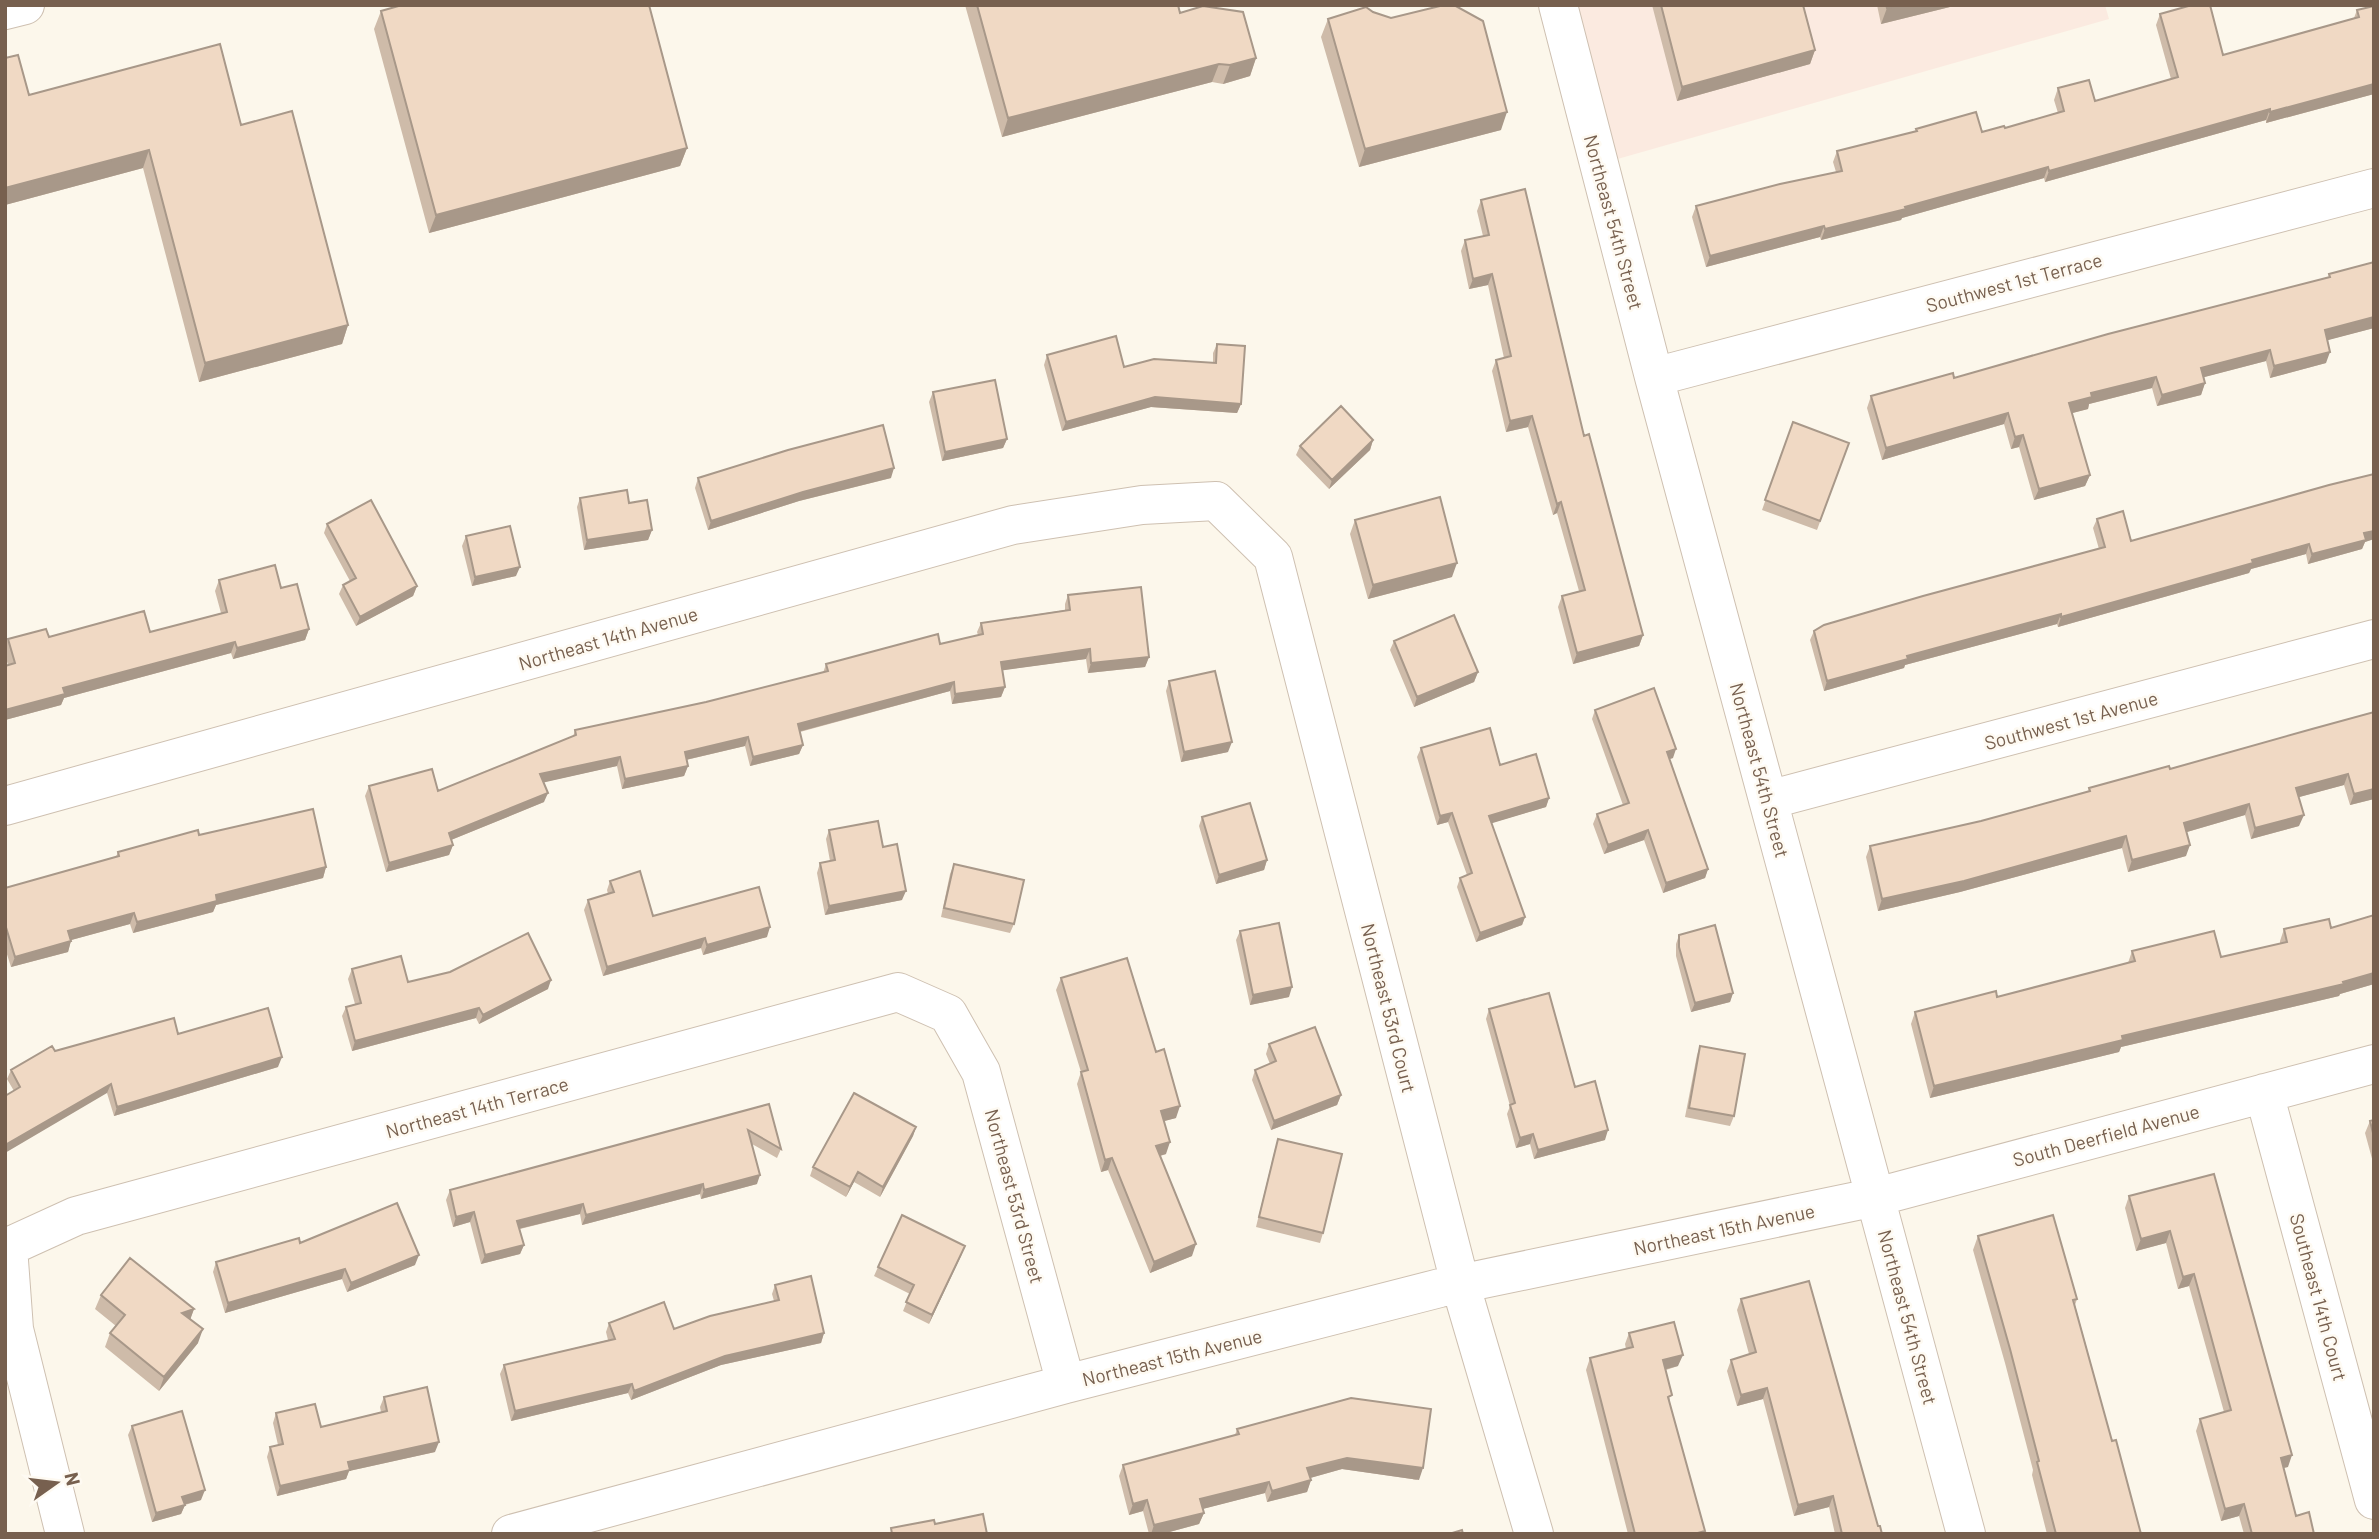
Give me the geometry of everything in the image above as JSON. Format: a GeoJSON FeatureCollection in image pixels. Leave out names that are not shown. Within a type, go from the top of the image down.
{"type":"FeatureCollection","features":[{"type":"Feature","properties":{"kind":"street"},"geometry":{"type":"LineString","coordinates":[[5,10],[24,5]]}},
{"type":"Feature","properties":{"kind":"street","name":"Northeast 54th Street"},"geometry":{"type":"LineString","coordinates":[[1558,5],[1654,377],[1966,1534]]}},
{"type":"Feature","properties":{"kind":"street","name":"Southwest 1st Terrace"},"geometry":{"type":"LineString","coordinates":[[1654,377],[2374,188]]}},
{"type":"Feature","properties":{"kind":"street","name":"Northeast 14th Avenue"},"geometry":{"type":"LineString","coordinates":[[5,806],[1013,525],[1142,505],[1216,501]]}},
{"type":"Feature","properties":{"kind":"street","name":"Northeast 53rd Court"},"geometry":{"type":"LineString","coordinates":[[1216,501],[1273,557],[1460,1283],[1534,1534]]}},
{"type":"Feature","properties":{"kind":"street","name":"Southwest 1st Avenue"},"geometry":{"type":"LineString","coordinates":[[1768,800],[2374,639]]}},
{"type":"Feature","properties":{"kind":"street","name":"Northeast 14th Terrace"},"geometry":{"type":"LineString","coordinates":[[65,1534],[14,1329],[8,1247],[76,1216],[898,992],[948,1014]]}},
{"type":"Feature","properties":{"kind":"street","name":"Northeast 53rd Street"},"geometry":{"type":"LineString","coordinates":[[948,1014],[981,1072],[1066,1384]]}},
{"type":"Feature","properties":{"kind":"street","name":"South Deerfield Avenue"},"geometry":{"type":"LineString","coordinates":[[1839,1206],[2374,1064]]}},
{"type":"Feature","properties":{"kind":"street","name":"Southeast 14th Court"},"geometry":{"type":"LineString","coordinates":[[2264,1093],[2374,1500]]}},
{"type":"Feature","properties":{"kind":"street","name":"Northeast 15th Avenue"},"geometry":{"type":"LineString","coordinates":[[511,1534],[1066,1384],[1460,1283],[1839,1206]]}},
{"type":"Feature","properties":{"kind":"shaded area"},"geometry":{"type":"Polygon","coordinates":[[[1575,5],[2105,5],[2109,19],[1614,160],[1575,5]]]}},
{"type":"Feature","properties":{"kind":"building"},"geometry":{"type":"Polygon","coordinates":[[[402,5],[649,5],[687,148],[436,215],[381,11],[402,5]]]}},
{"type":"Feature","properties":{"kind":"building"},"geometry":{"type":"Polygon","coordinates":[[[977,5],[1178,5],[1180,13],[1203,6],[1243,12],[1256,58],[1230,65],[1219,64],[1008,118],[977,5]]]}},
{"type":"Feature","properties":{"kind":"building"},"geometry":{"type":"Polygon","coordinates":[[[1454,5],[1483,21],[1507,112],[1365,149],[1328,19],[1366,7],[1391,18],[1454,5]]]}},
{"type":"Feature","properties":{"kind":"building"},"geometry":{"type":"Polygon","coordinates":[[[1661,5],[1803,5],[1815,50],[1682,87],[1661,5]]]}},
{"type":"Feature","properties":{"kind":"building"},"geometry":{"type":"Polygon","coordinates":[[[2192,5],[2210,5],[2223,55],[2359,17],[2357,10],[2374,6],[2374,84],[2270,112],[2270,109],[2049,171],[2048,167],[1905,207],[1906,209],[1825,229],[1824,226],[1710,256],[1696,206],[1842,171],[1837,151],[1917,131],[1916,129],[1976,112],[1982,132],[2004,126],[2005,128],[2064,111],[2058,88],[2089,80],[2095,101],[2178,77],[2160,14],[2192,5]]]}},
{"type":"Feature","properties":{"kind":"building"},"geometry":{"type":"Polygon","coordinates":[[[220,44],[241,125],[292,111],[348,325],[205,363],[149,150],[5,188],[5,58],[18,55],[29,95],[220,44]]]}},
{"type":"Feature","properties":{"kind":"building"},"geometry":{"type":"Polygon","coordinates":[[[1525,189],[1584,436],[1589,434],[1643,635],[1577,653],[1562,596],[1585,590],[1561,502],[1557,504],[1532,416],[1510,421],[1496,360],[1511,356],[1492,274],[1473,279],[1465,240],[1489,235],[1481,200],[1525,189]]]}},
{"type":"Feature","properties":{"kind":"building"},"geometry":{"type":"Polygon","coordinates":[[[2374,262],[2374,317],[2325,330],[2330,352],[2274,366],[2270,350],[2201,368],[2205,383],[2162,395],[2156,377],[2091,393],[2092,397],[2069,403],[2090,475],[2039,489],[2023,435],[2015,437],[2008,413],[1886,448],[1871,396],[1953,373],[1954,378],[2108,334],[2330,277],[2329,274],[2374,262]]]}},
{"type":"Feature","properties":{"kind":"building"},"geometry":{"type":"Polygon","coordinates":[[[1116,336],[1124,367],[1154,359],[1216,363],[1217,344],[1245,346],[1241,404],[1155,397],[1066,422],[1047,355],[1116,336]]]}},
{"type":"Feature","properties":{"kind":"building"},"geometry":{"type":"Polygon","coordinates":[[[995,380],[1007,439],[945,452],[933,392],[995,380]]]}},
{"type":"Feature","properties":{"kind":"building"},"geometry":{"type":"Polygon","coordinates":[[[1341,406],[1373,440],[1332,480],[1300,446],[1341,406]]]}},
{"type":"Feature","properties":{"kind":"building"},"geometry":{"type":"Polygon","coordinates":[[[1793,422],[1849,443],[1820,521],[1765,500],[1793,422]]]}},
{"type":"Feature","properties":{"kind":"building"},"geometry":{"type":"Polygon","coordinates":[[[883,425],[894,468],[803,492],[711,521],[698,478],[788,450],[883,425]]]}},
{"type":"Feature","properties":{"kind":"building"},"geometry":{"type":"Polygon","coordinates":[[[2374,474],[2374,531],[2364,533],[2366,540],[2312,554],[2309,544],[2252,560],[2253,563],[2061,617],[2061,614],[1907,656],[1908,659],[1827,681],[1814,631],[1824,625],[2105,547],[2097,519],[2123,511],[2131,541],[2374,474]]]}},
{"type":"Feature","properties":{"kind":"building"},"geometry":{"type":"Polygon","coordinates":[[[627,490],[629,503],[647,500],[652,530],[587,540],[580,498],[627,490]]]}},
{"type":"Feature","properties":{"kind":"building"},"geometry":{"type":"Polygon","coordinates":[[[1440,497],[1457,563],[1373,585],[1355,520],[1440,497]]]}},
{"type":"Feature","properties":{"kind":"building"},"geometry":{"type":"Polygon","coordinates":[[[371,500],[417,586],[360,617],[343,585],[356,578],[327,524],[371,500]]]}},
{"type":"Feature","properties":{"kind":"building"},"geometry":{"type":"Polygon","coordinates":[[[510,526],[520,567],[475,577],[466,536],[510,526]]]}},
{"type":"Feature","properties":{"kind":"building"},"geometry":{"type":"Polygon","coordinates":[[[275,565],[281,588],[297,584],[309,629],[237,648],[235,642],[63,688],[65,694],[5,710],[5,666],[15,663],[8,639],[46,629],[49,637],[144,611],[150,632],[227,612],[219,580],[275,565]]]}},
{"type":"Feature","properties":{"kind":"building"},"geometry":{"type":"Polygon","coordinates":[[[1141,587],[1149,657],[1091,663],[1090,649],[1001,662],[1005,687],[955,694],[954,682],[798,724],[803,745],[753,757],[748,737],[685,752],[688,766],[625,779],[620,757],[540,774],[548,793],[449,833],[453,845],[389,863],[369,786],[432,769],[438,791],[576,735],[575,730],[706,702],[828,671],[826,664],[938,634],[940,644],[983,634],[981,623],[1070,610],[1068,595],[1141,587]]]}},
{"type":"Feature","properties":{"kind":"building"},"geometry":{"type":"Polygon","coordinates":[[[1454,615],[1478,672],[1417,697],[1394,641],[1454,615]]]}},
{"type":"Feature","properties":{"kind":"building"},"geometry":{"type":"Polygon","coordinates":[[[1215,671],[1232,742],[1184,752],[1169,681],[1215,671]]]}},
{"type":"Feature","properties":{"kind":"building"},"geometry":{"type":"Polygon","coordinates":[[[1654,688],[1676,749],[1667,752],[1708,869],[1666,883],[1648,830],[1608,845],[1597,814],[1629,803],[1595,710],[1654,688]]]}},
{"type":"Feature","properties":{"kind":"building"},"geometry":{"type":"Polygon","coordinates":[[[2374,712],[2374,789],[2354,794],[2348,774],[2296,788],[2304,815],[2255,828],[2249,804],[2184,823],[2190,845],[2132,860],[2126,836],[1964,881],[1882,899],[1870,846],[1981,821],[2090,791],[2089,788],[2169,766],[2170,769],[2374,712]]]}},
{"type":"Feature","properties":{"kind":"building"},"geometry":{"type":"Polygon","coordinates":[[[1490,728],[1500,765],[1536,754],[1549,798],[1489,816],[1525,917],[1480,933],[1460,878],[1472,873],[1452,813],[1440,816],[1421,748],[1490,728]]]}},
{"type":"Feature","properties":{"kind":"building"},"geometry":{"type":"Polygon","coordinates":[[[1250,803],[1267,860],[1219,875],[1202,817],[1250,803]]]}},
{"type":"Feature","properties":{"kind":"building"},"geometry":{"type":"Polygon","coordinates":[[[313,809],[326,867],[216,895],[217,901],[137,922],[134,913],[68,931],[71,941],[15,957],[5,924],[5,888],[119,856],[118,852],[198,830],[199,835],[313,809]]]}},
{"type":"Feature","properties":{"kind":"building"},"geometry":{"type":"Polygon","coordinates":[[[878,821],[883,847],[897,844],[906,891],[829,906],[820,863],[835,860],[829,830],[878,821]]]}},
{"type":"Feature","properties":{"kind":"building"},"geometry":{"type":"Polygon","coordinates":[[[954,864],[1024,880],[1014,924],[944,908],[954,864]]]}},
{"type":"Feature","properties":{"kind":"building"},"geometry":{"type":"Polygon","coordinates":[[[640,871],[653,916],[759,887],[770,927],[707,945],[705,938],[607,967],[588,900],[614,892],[610,881],[640,871]]]}},
{"type":"Feature","properties":{"kind":"building"},"geometry":{"type":"Polygon","coordinates":[[[2374,915],[2374,973],[2343,982],[2344,984],[2122,1036],[2123,1040],[1934,1086],[1915,1012],[1996,991],[1997,997],[2135,961],[2132,951],[2214,931],[2221,957],[2287,942],[2284,929],[2329,919],[2331,928],[2374,915]]]}},
{"type":"Feature","properties":{"kind":"building"},"geometry":{"type":"Polygon","coordinates":[[[1279,923],[1292,987],[1253,995],[1240,931],[1279,923]]]}},
{"type":"Feature","properties":{"kind":"building"},"geometry":{"type":"Polygon","coordinates":[[[1715,925],[1733,993],[1695,1003],[1679,947],[1679,935],[1715,925]]]}},
{"type":"Feature","properties":{"kind":"building"},"geometry":{"type":"Polygon","coordinates":[[[528,933],[551,980],[483,1015],[479,1008],[355,1041],[346,1007],[361,1003],[352,969],[401,956],[408,982],[450,972],[528,933]]]}},
{"type":"Feature","properties":{"kind":"building"},"geometry":{"type":"Polygon","coordinates":[[[1127,958],[1156,1052],[1164,1049],[1180,1106],[1161,1111],[1170,1142],[1156,1146],[1196,1244],[1154,1262],[1112,1158],[1105,1160],[1081,1072],[1088,1070],[1061,978],[1127,958]]]}},
{"type":"Feature","properties":{"kind":"building"},"geometry":{"type":"Polygon","coordinates":[[[1549,993],[1575,1087],[1595,1081],[1608,1130],[1538,1150],[1533,1134],[1520,1138],[1510,1105],[1515,1103],[1489,1009],[1549,993]]]}},
{"type":"Feature","properties":{"kind":"building"},"geometry":{"type":"Polygon","coordinates":[[[268,1008],[282,1057],[117,1107],[111,1084],[5,1145],[5,1096],[20,1087],[11,1070],[52,1046],[55,1051],[174,1018],[178,1034],[268,1008]]]}},
{"type":"Feature","properties":{"kind":"building"},"geometry":{"type":"Polygon","coordinates":[[[1315,1027],[1341,1095],[1274,1121],[1255,1070],[1276,1061],[1269,1044],[1315,1027]]]}},
{"type":"Feature","properties":{"kind":"building"},"geometry":{"type":"Polygon","coordinates":[[[1700,1046],[1745,1054],[1734,1116],[1689,1108],[1700,1046]]]}},
{"type":"Feature","properties":{"kind":"building"},"geometry":{"type":"Polygon","coordinates":[[[854,1093],[916,1127],[883,1187],[858,1172],[850,1187],[813,1167],[854,1093]]]}},
{"type":"Feature","properties":{"kind":"building"},"geometry":{"type":"Polygon","coordinates":[[[769,1104],[781,1149],[748,1130],[760,1175],[704,1190],[703,1184],[586,1215],[583,1204],[517,1221],[524,1245],[485,1255],[474,1212],[456,1217],[450,1190],[769,1104]]]}},
{"type":"Feature","properties":{"kind":"building"},"geometry":{"type":"Polygon","coordinates":[[[2374,1120],[2374,1137],[2370,1121],[2374,1120]]]}},
{"type":"Feature","properties":{"kind":"building"},"geometry":{"type":"Polygon","coordinates":[[[1278,1139],[1342,1154],[1323,1233],[1259,1217],[1278,1139]]]}},
{"type":"Feature","properties":{"kind":"building"},"geometry":{"type":"Polygon","coordinates":[[[2214,1174],[2292,1455],[2281,1458],[2296,1516],[2309,1512],[2314,1534],[2252,1534],[2244,1504],[2225,1509],[2200,1419],[2231,1410],[2194,1274],[2183,1277],[2170,1231],[2141,1239],[2129,1196],[2214,1174]]]}},
{"type":"Feature","properties":{"kind":"building"},"geometry":{"type":"Polygon","coordinates":[[[397,1203],[419,1255],[351,1283],[345,1269],[228,1303],[216,1262],[299,1238],[300,1243],[397,1203]]]}},
{"type":"Feature","properties":{"kind":"building"},"geometry":{"type":"Polygon","coordinates":[[[902,1215],[965,1246],[932,1315],[906,1302],[914,1285],[878,1267],[902,1215]]]}},
{"type":"Feature","properties":{"kind":"building"},"geometry":{"type":"Polygon","coordinates":[[[2053,1215],[2077,1299],[2073,1300],[2112,1441],[2116,1440],[2141,1534],[2056,1534],[2010,1349],[1978,1236],[2053,1215]]]}},
{"type":"Feature","properties":{"kind":"building"},"geometry":{"type":"Polygon","coordinates":[[[130,1258],[194,1309],[182,1313],[203,1329],[164,1377],[110,1333],[125,1315],[101,1295],[130,1258]]]}},
{"type":"Feature","properties":{"kind":"building"},"geometry":{"type":"Polygon","coordinates":[[[811,1276],[824,1333],[725,1356],[634,1391],[632,1384],[515,1411],[504,1365],[615,1339],[609,1323],[664,1302],[674,1329],[710,1316],[779,1300],[775,1285],[811,1276]]]}},
{"type":"Feature","properties":{"kind":"building"},"geometry":{"type":"Polygon","coordinates":[[[1809,1281],[1882,1534],[1842,1534],[1833,1496],[1798,1505],[1767,1388],[1741,1395],[1731,1360],[1756,1352],[1741,1299],[1809,1281]]]}},
{"type":"Feature","properties":{"kind":"building"},"geometry":{"type":"Polygon","coordinates":[[[1674,1322],[1683,1355],[1663,1360],[1672,1395],[1668,1397],[1705,1531],[1694,1534],[1635,1534],[1590,1358],[1633,1347],[1629,1333],[1674,1322]]]}},
{"type":"Feature","properties":{"kind":"building"},"geometry":{"type":"Polygon","coordinates":[[[427,1387],[439,1442],[348,1462],[350,1470],[280,1486],[270,1447],[283,1444],[276,1413],[315,1404],[321,1427],[387,1411],[384,1397],[427,1387]]]}},
{"type":"Feature","properties":{"kind":"building"},"geometry":{"type":"Polygon","coordinates":[[[1351,1398],[1431,1409],[1423,1468],[1347,1458],[1307,1468],[1311,1480],[1272,1491],[1269,1482],[1200,1499],[1204,1513],[1154,1525],[1147,1500],[1133,1504],[1123,1465],[1239,1434],[1237,1429],[1351,1398]]]}},
{"type":"Feature","properties":{"kind":"building"},"geometry":{"type":"Polygon","coordinates":[[[182,1411],[205,1490],[182,1497],[185,1505],[156,1513],[132,1426],[182,1411]]]}},
{"type":"Feature","properties":{"kind":"building"},"geometry":{"type":"Polygon","coordinates":[[[983,1514],[987,1534],[892,1534],[891,1528],[934,1520],[935,1524],[983,1514]]]}}]}
